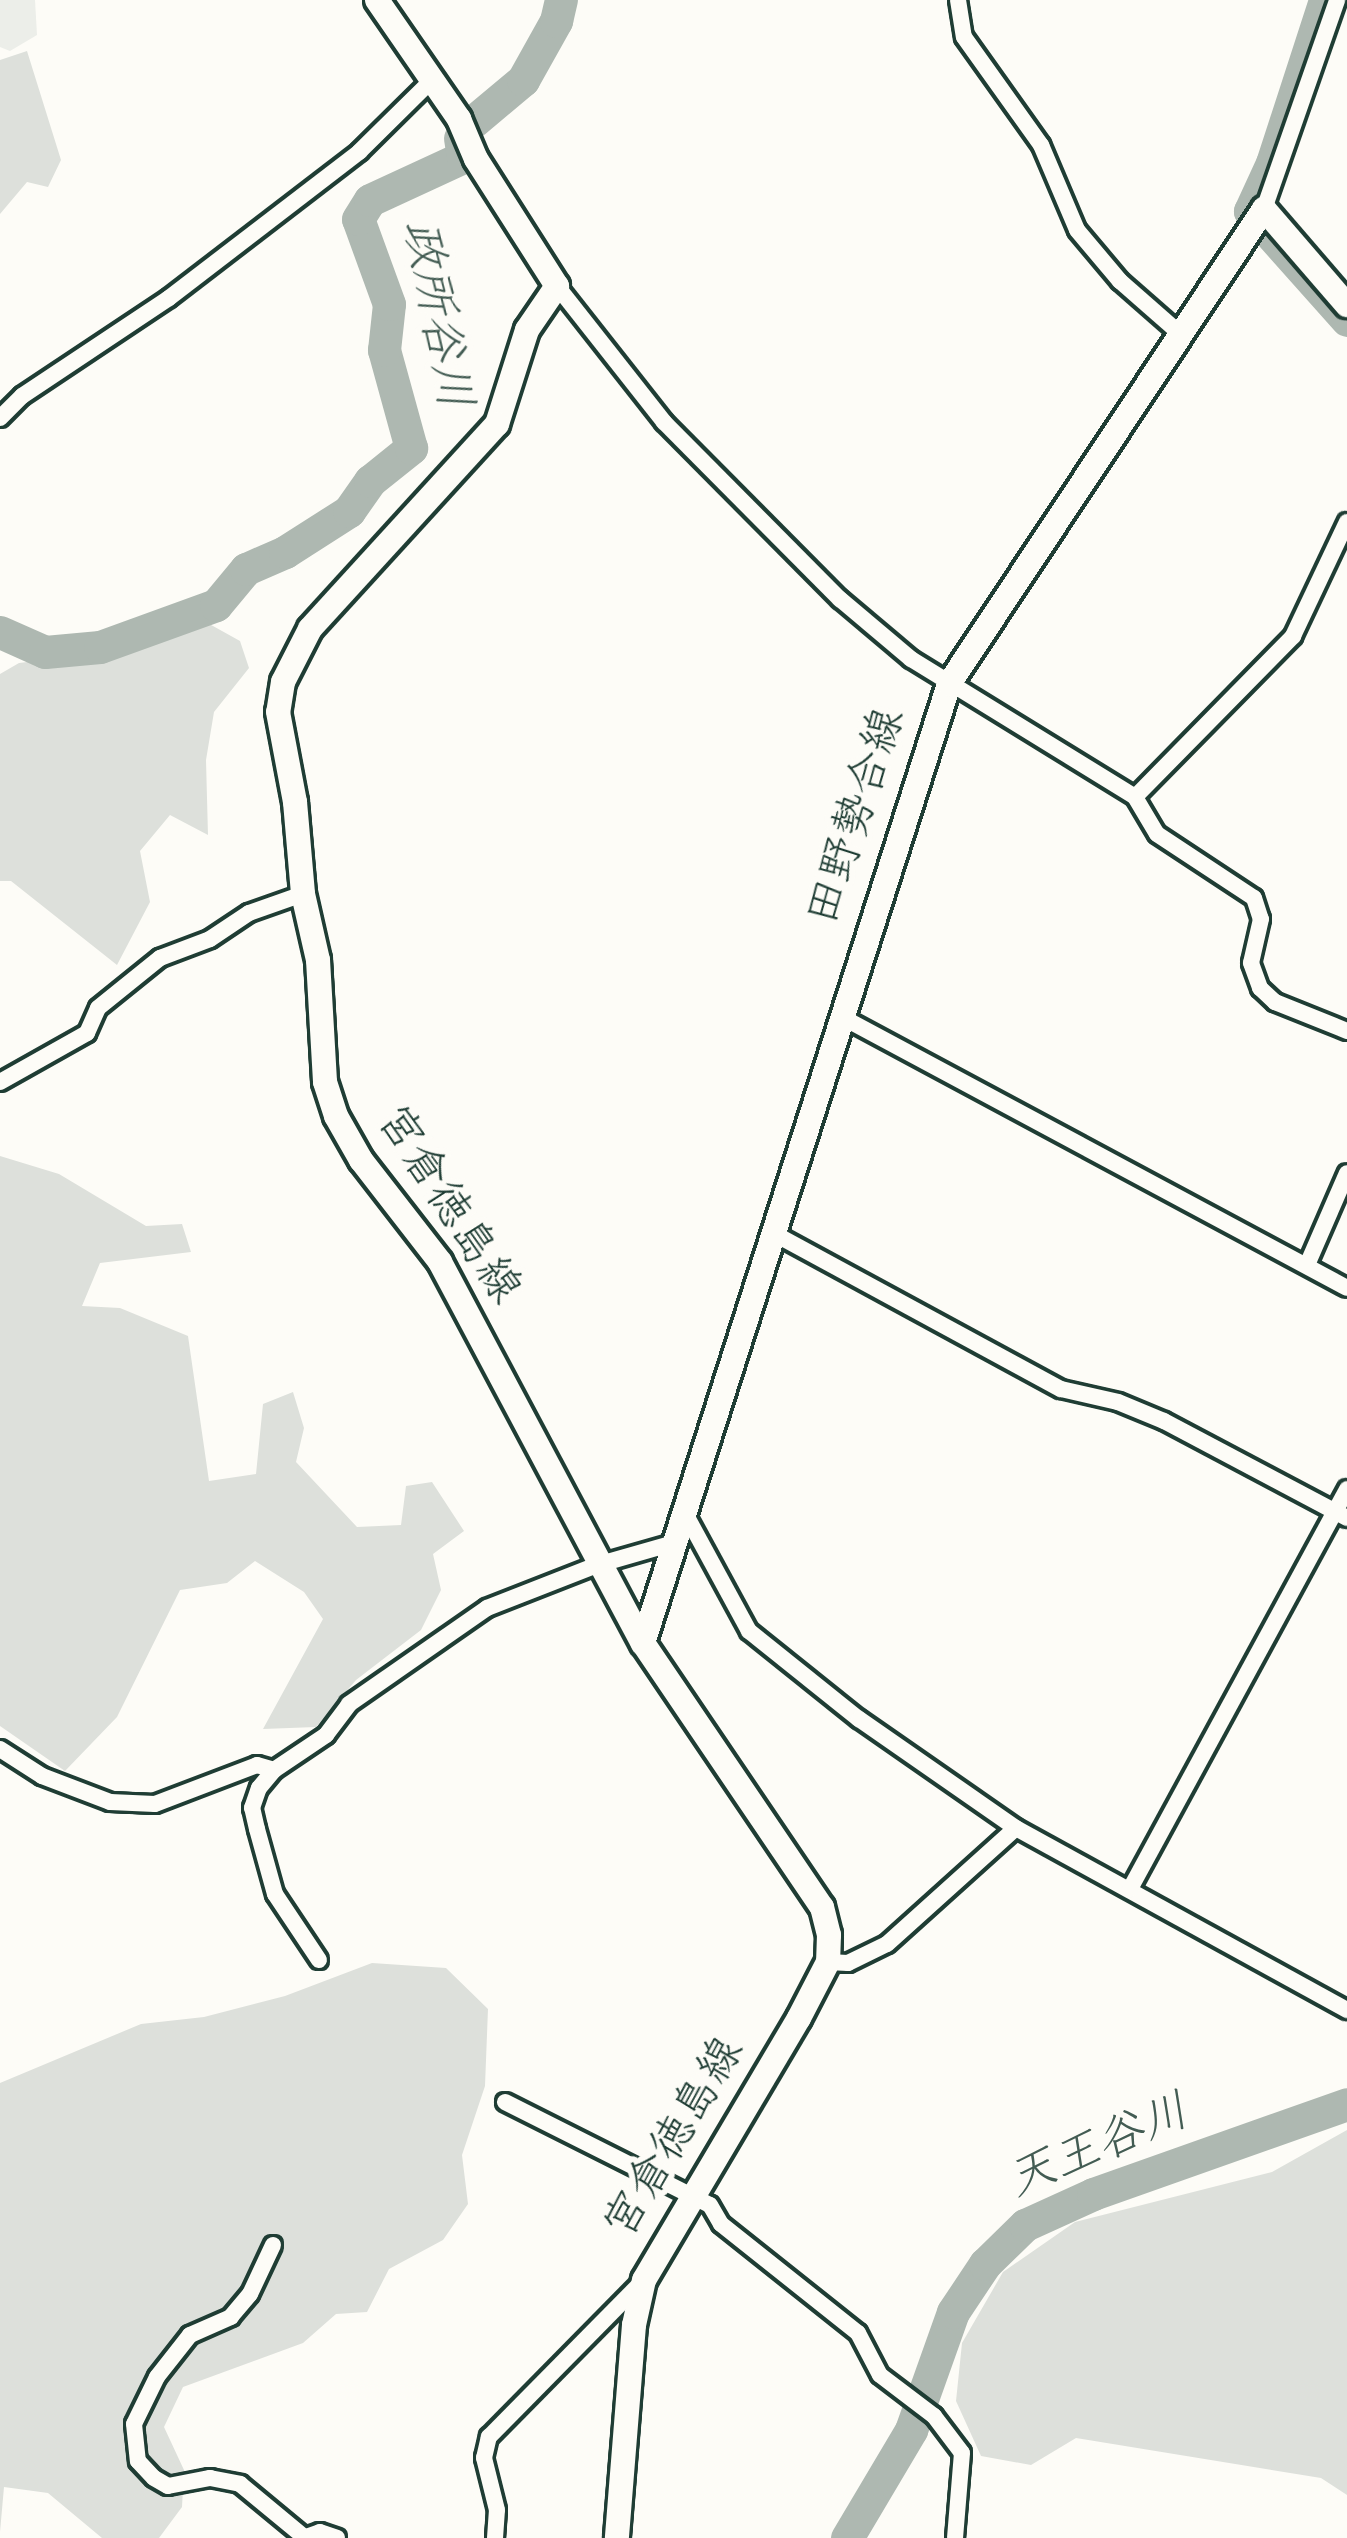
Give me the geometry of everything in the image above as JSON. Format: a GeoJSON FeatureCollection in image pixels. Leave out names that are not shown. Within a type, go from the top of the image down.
{"type":"FeatureCollection","features":[{"type":"Feature","properties":{"kind":"main road"},"geometry":{"type":"LineString","coordinates":[[377,0],[432,80],[557,286]]}},
{"type":"Feature","properties":{"kind":"main road"},"geometry":{"type":"LineString","coordinates":[[1264,209],[1347,305]]}},
{"type":"Feature","properties":{"kind":"main road","name":"田野勢合線"},"geometry":{"type":"LineString","coordinates":[[643,1643],[949,684],[1178,332],[1264,209]]}},
{"type":"Feature","properties":{"kind":"main road","name":"宮倉徳島線"},"geometry":{"type":"LineString","coordinates":[[557,286],[527,330],[497,424],[310,629],[283,682],[278,712],[295,802],[303,895],[318,960],[322,1060],[336,1116],[361,1160],[440,1262],[597,1564],[643,1643],[822,1907],[830,1935],[828,1962],[644,2279],[634,2326],[617,2538]]}},
{"type":"Feature","properties":{"kind":"street"},"geometry":{"type":"LineString","coordinates":[[958,0],[964,37],[1041,145],[1077,230],[1120,281],[1178,332]]}},
{"type":"Feature","properties":{"kind":"street"},"geometry":{"type":"LineString","coordinates":[[1264,209],[1337,0]]}},
{"type":"Feature","properties":{"kind":"street"},"geometry":{"type":"LineString","coordinates":[[0,418],[22,396],[169,298],[359,152],[432,80]]}},
{"type":"Feature","properties":{"kind":"street"},"geometry":{"type":"LineString","coordinates":[[557,286],[664,422],[840,599],[884,640],[949,684],[1135,797],[1157,834],[1254,898],[1261,919],[1250,963],[1260,988],[1275,1002],[1347,1031]]}},
{"type":"Feature","properties":{"kind":"street"},"geometry":{"type":"LineString","coordinates":[[1135,797],[1293,636],[1347,522]]}},
{"type":"Feature","properties":{"kind":"street"},"geometry":{"type":"LineString","coordinates":[[0,1082],[87,1033],[98,1008],[160,958],[210,939],[249,914],[303,895]]}},
{"type":"Feature","properties":{"kind":"street"},"geometry":{"type":"LineString","coordinates":[[840,1016],[1347,1288]]}},
{"type":"Feature","properties":{"kind":"street"},"geometry":{"type":"LineString","coordinates":[[1307,1265],[1347,1172]]}},
{"type":"Feature","properties":{"kind":"street"},"geometry":{"type":"LineString","coordinates":[[775,1234],[1061,1390],[1118,1402],[1164,1421],[1341,1515]]}},
{"type":"Feature","properties":{"kind":"street"},"geometry":{"type":"LineString","coordinates":[[1130,1889],[1341,1515],[1347,1489]]}},
{"type":"Feature","properties":{"kind":"street"},"geometry":{"type":"LineString","coordinates":[[686,1515],[749,1631],[766,1650],[1016,1828],[1347,2010]]}},
{"type":"Feature","properties":{"kind":"street"},"geometry":{"type":"LineString","coordinates":[[319,1960],[275,1894],[252,1808],[259,1788],[274,1770],[326,1735],[349,1704],[487,1608],[597,1564],[677,1542]]}},
{"type":"Feature","properties":{"kind":"street"},"geometry":{"type":"LineString","coordinates":[[0,1749],[42,1776],[110,1802],[155,1804],[257,1765],[274,1770]]}},
{"type":"Feature","properties":{"kind":"street"},"geometry":{"type":"LineString","coordinates":[[828,1962],[848,1963],[887,1944],[1016,1828]]}},
{"type":"Feature","properties":{"kind":"street"},"geometry":{"type":"LineString","coordinates":[[505,2102],[710,2205],[721,2224],[858,2333],[880,2375],[950,2431],[962,2453],[955,2538]]}},
{"type":"Feature","properties":{"kind":"street"},"geometry":{"type":"LineString","coordinates":[[273,2245],[250,2294],[231,2317],[190,2335],[158,2377],[134,2424],[138,2462],[168,2486],[210,2479],[240,2484],[303,2538],[320,2532],[337,2538]]}},
{"type":"Feature","properties":{"kind":"street"},"geometry":{"type":"LineString","coordinates":[[495,2538],[496,2510],[484,2458],[488,2438],[644,2279]]}},
{"type":"Feature","properties":{"kind":"shaded area"},"geometry":{"type":"Polygon","coordinates":[[[0,0],[35,0],[37,35],[10,51],[0,47],[0,0]]]}},
{"type":"Feature","properties":{"kind":"shaded area"},"geometry":{"type":"Polygon","coordinates":[[[27,51],[61,160],[48,187],[27,182],[0,214],[0,60],[27,51]]]}},
{"type":"Feature","properties":{"kind":"shaded area"},"geometry":{"type":"Polygon","coordinates":[[[195,616],[240,641],[249,668],[214,712],[206,760],[208,835],[170,815],[140,851],[150,902],[117,965],[11,881],[0,881],[0,674],[19,663],[102,653],[195,616]]]}},
{"type":"Feature","properties":{"kind":"shaded area"},"geometry":{"type":"Polygon","coordinates":[[[0,1156],[59,1174],[146,1226],[182,1224],[191,1252],[100,1263],[82,1306],[120,1308],[188,1336],[209,1481],[256,1474],[263,1404],[293,1392],[304,1428],[296,1462],[357,1527],[401,1525],[406,1486],[432,1482],[464,1531],[433,1554],[441,1590],[421,1630],[356,1680],[316,1727],[263,1729],[323,1619],[304,1592],[255,1561],[227,1583],[180,1590],[117,1717],[65,1771],[0,1726],[0,1156]]]}},
{"type":"Feature","properties":{"kind":"shaded area"},"geometry":{"type":"Polygon","coordinates":[[[372,1963],[446,1968],[488,2009],[485,2086],[462,2155],[468,2204],[443,2240],[389,2269],[367,2312],[336,2314],[303,2343],[183,2387],[164,2427],[184,2470],[182,2507],[159,2538],[102,2538],[48,2493],[4,2487],[0,2532],[0,2083],[141,2024],[204,2017],[285,1996],[372,1963]]]}},
{"type":"Feature","properties":{"kind":"shaded area"},"geometry":{"type":"Polygon","coordinates":[[[1347,2130],[1347,2495],[1321,2478],[1076,2438],[1031,2465],[981,2456],[956,2401],[962,2343],[1003,2272],[1075,2222],[1272,2172],[1347,2130]]]}},
{"type":"Feature","properties":{"kind":"waterway","name":"政所谷川"},"geometry":{"type":"LineString","coordinates":[[474,121],[523,80],[556,21],[561,0]]}},
{"type":"Feature","properties":{"kind":"waterway"},"geometry":{"type":"LineString","coordinates":[[1325,0],[1272,163],[1250,211],[1347,320]]}},
{"type":"Feature","properties":{"kind":"waterway","name":"政所谷川"},"geometry":{"type":"LineString","coordinates":[[0,632],[45,652],[100,647],[216,605],[246,569],[285,552],[349,511],[370,481],[411,448],[384,350],[389,304],[358,219],[370,200],[463,157],[460,138]]}},
{"type":"Feature","properties":{"kind":"waterway","name":"天王谷川"},"geometry":{"type":"LineString","coordinates":[[847,2538],[911,2430],[953,2312],[985,2264],[1025,2225],[1093,2194],[1347,2104]]}}]}
